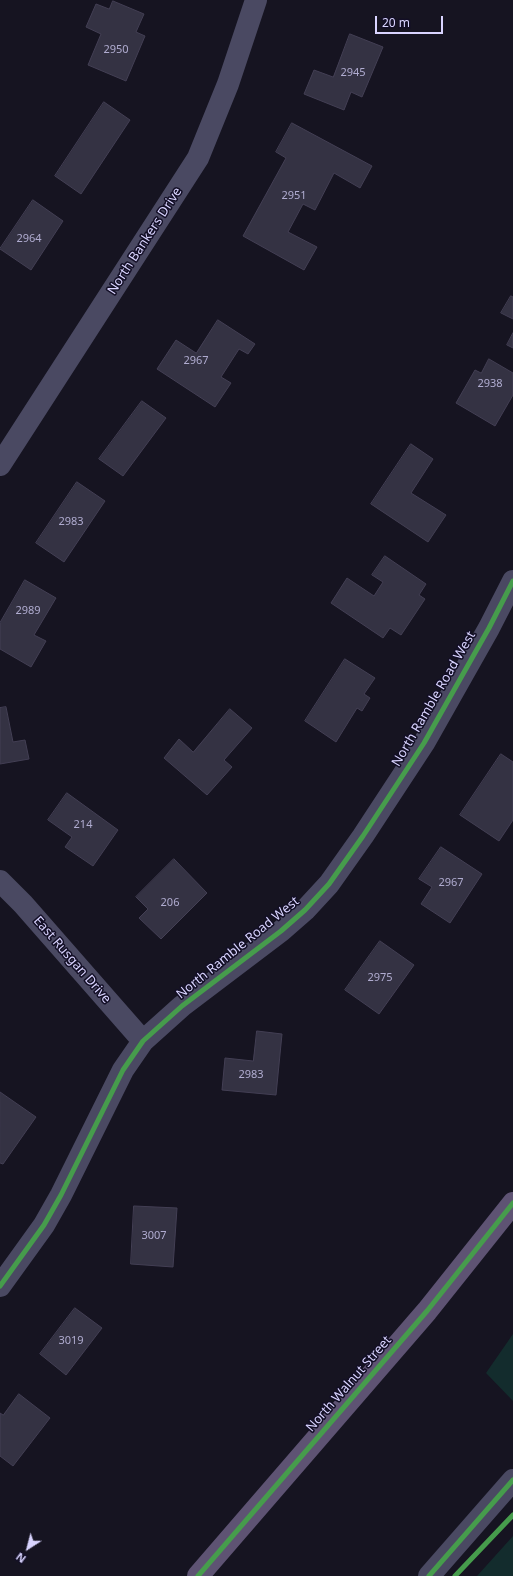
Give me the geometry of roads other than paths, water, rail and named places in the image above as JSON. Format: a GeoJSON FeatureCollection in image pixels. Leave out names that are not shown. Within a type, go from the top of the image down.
{"type":"FeatureCollection","features":[{"type":"Feature","properties":{"kind":"main road","name":"North Walnut Street"},"geometry":{"type":"LineString","coordinates":[[198,1576],[427,1311],[513,1203]]}},
{"type":"Feature","properties":{"kind":"street","name":"North Bankers Drive"},"geometry":{"type":"LineString","coordinates":[[0,465],[198,158],[228,84],[256,0]]}},
{"type":"Feature","properties":{"kind":"street","name":"North Ramble Road West"},"geometry":{"type":"LineString","coordinates":[[0,1286],[51,1213],[68,1182],[123,1070],[143,1041],[182,1006],[281,931],[305,910],[329,884],[363,836],[424,743],[489,628],[513,581]]}},
{"type":"Feature","properties":{"kind":"street","name":"East Rusgan Drive"},"geometry":{"type":"LineString","coordinates":[[0,881],[23,904],[143,1041]]}},
{"type":"Feature","properties":{"kind":"street"},"geometry":{"type":"LineString","coordinates":[[429,1576],[513,1480]]}}]}
